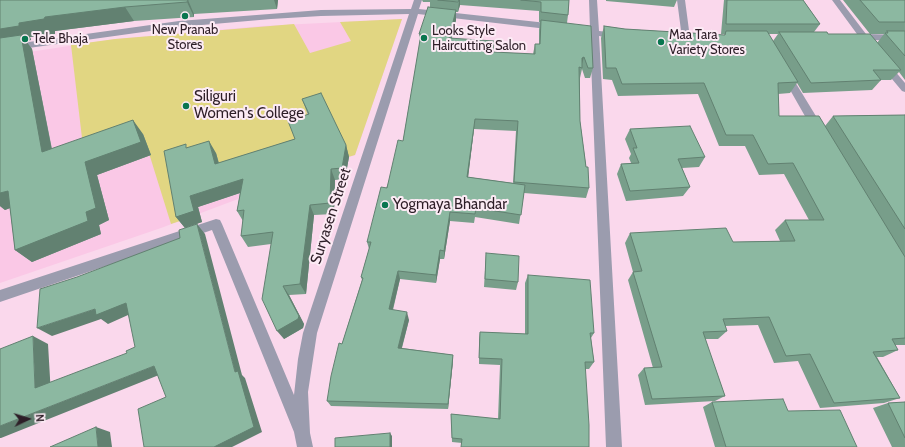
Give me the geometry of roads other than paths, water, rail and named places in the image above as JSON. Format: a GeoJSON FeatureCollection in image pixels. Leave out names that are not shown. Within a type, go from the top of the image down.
{"type":"FeatureCollection","features":[{"type":"Feature","properties":{"kind":"street"},"geometry":{"type":"LineString","coordinates":[[593,0],[614,447]]}},
{"type":"Feature","properties":{"kind":"street"},"geometry":{"type":"LineString","coordinates":[[682,0],[686,38]]}},
{"type":"Feature","properties":{"kind":"street"},"geometry":{"type":"LineString","coordinates":[[836,0],[862,37],[872,48]]}},
{"type":"Feature","properties":{"kind":"street"},"geometry":{"type":"LineString","coordinates":[[0,49],[179,24],[416,6],[489,19],[628,37]]}},
{"type":"Feature","properties":{"kind":"street","name":"Suryasen Street"},"geometry":{"type":"LineString","coordinates":[[304,447],[302,433],[301,392],[304,359],[310,334],[416,6]]}},
{"type":"Feature","properties":{"kind":"street"},"geometry":{"type":"LineString","coordinates":[[847,37],[905,38]]}},
{"type":"Feature","properties":{"kind":"street"},"geometry":{"type":"LineString","coordinates":[[881,60],[905,89]]}},
{"type":"Feature","properties":{"kind":"street"},"geometry":{"type":"LineString","coordinates":[[780,64],[824,139]]}},
{"type":"Feature","properties":{"kind":"street"},"geometry":{"type":"LineString","coordinates":[[0,296],[216,224],[302,433]]}},
{"type":"Feature","properties":{"kind":"place","name":"New Pranab Stores"},"geometry":{"type":"Point","coordinates":[185,16]}},
{"type":"Feature","properties":{"kind":"place","name":"Looks Style Haircutting Salon"},"geometry":{"type":"Point","coordinates":[424,38]}},
{"type":"Feature","properties":{"kind":"place","name":"Tele Bhaja"},"geometry":{"type":"Point","coordinates":[25,39]}},
{"type":"Feature","properties":{"kind":"place","name":"Maa Tara Variety Stores"},"geometry":{"type":"Point","coordinates":[661,42]}},
{"type":"Feature","properties":{"kind":"place","name":"Siliguri Women's College"},"geometry":{"type":"Point","coordinates":[186,106]}},
{"type":"Feature","properties":{"kind":"place","name":"Yogmaya Bhandar"},"geometry":{"type":"Point","coordinates":[385,205]}}]}
